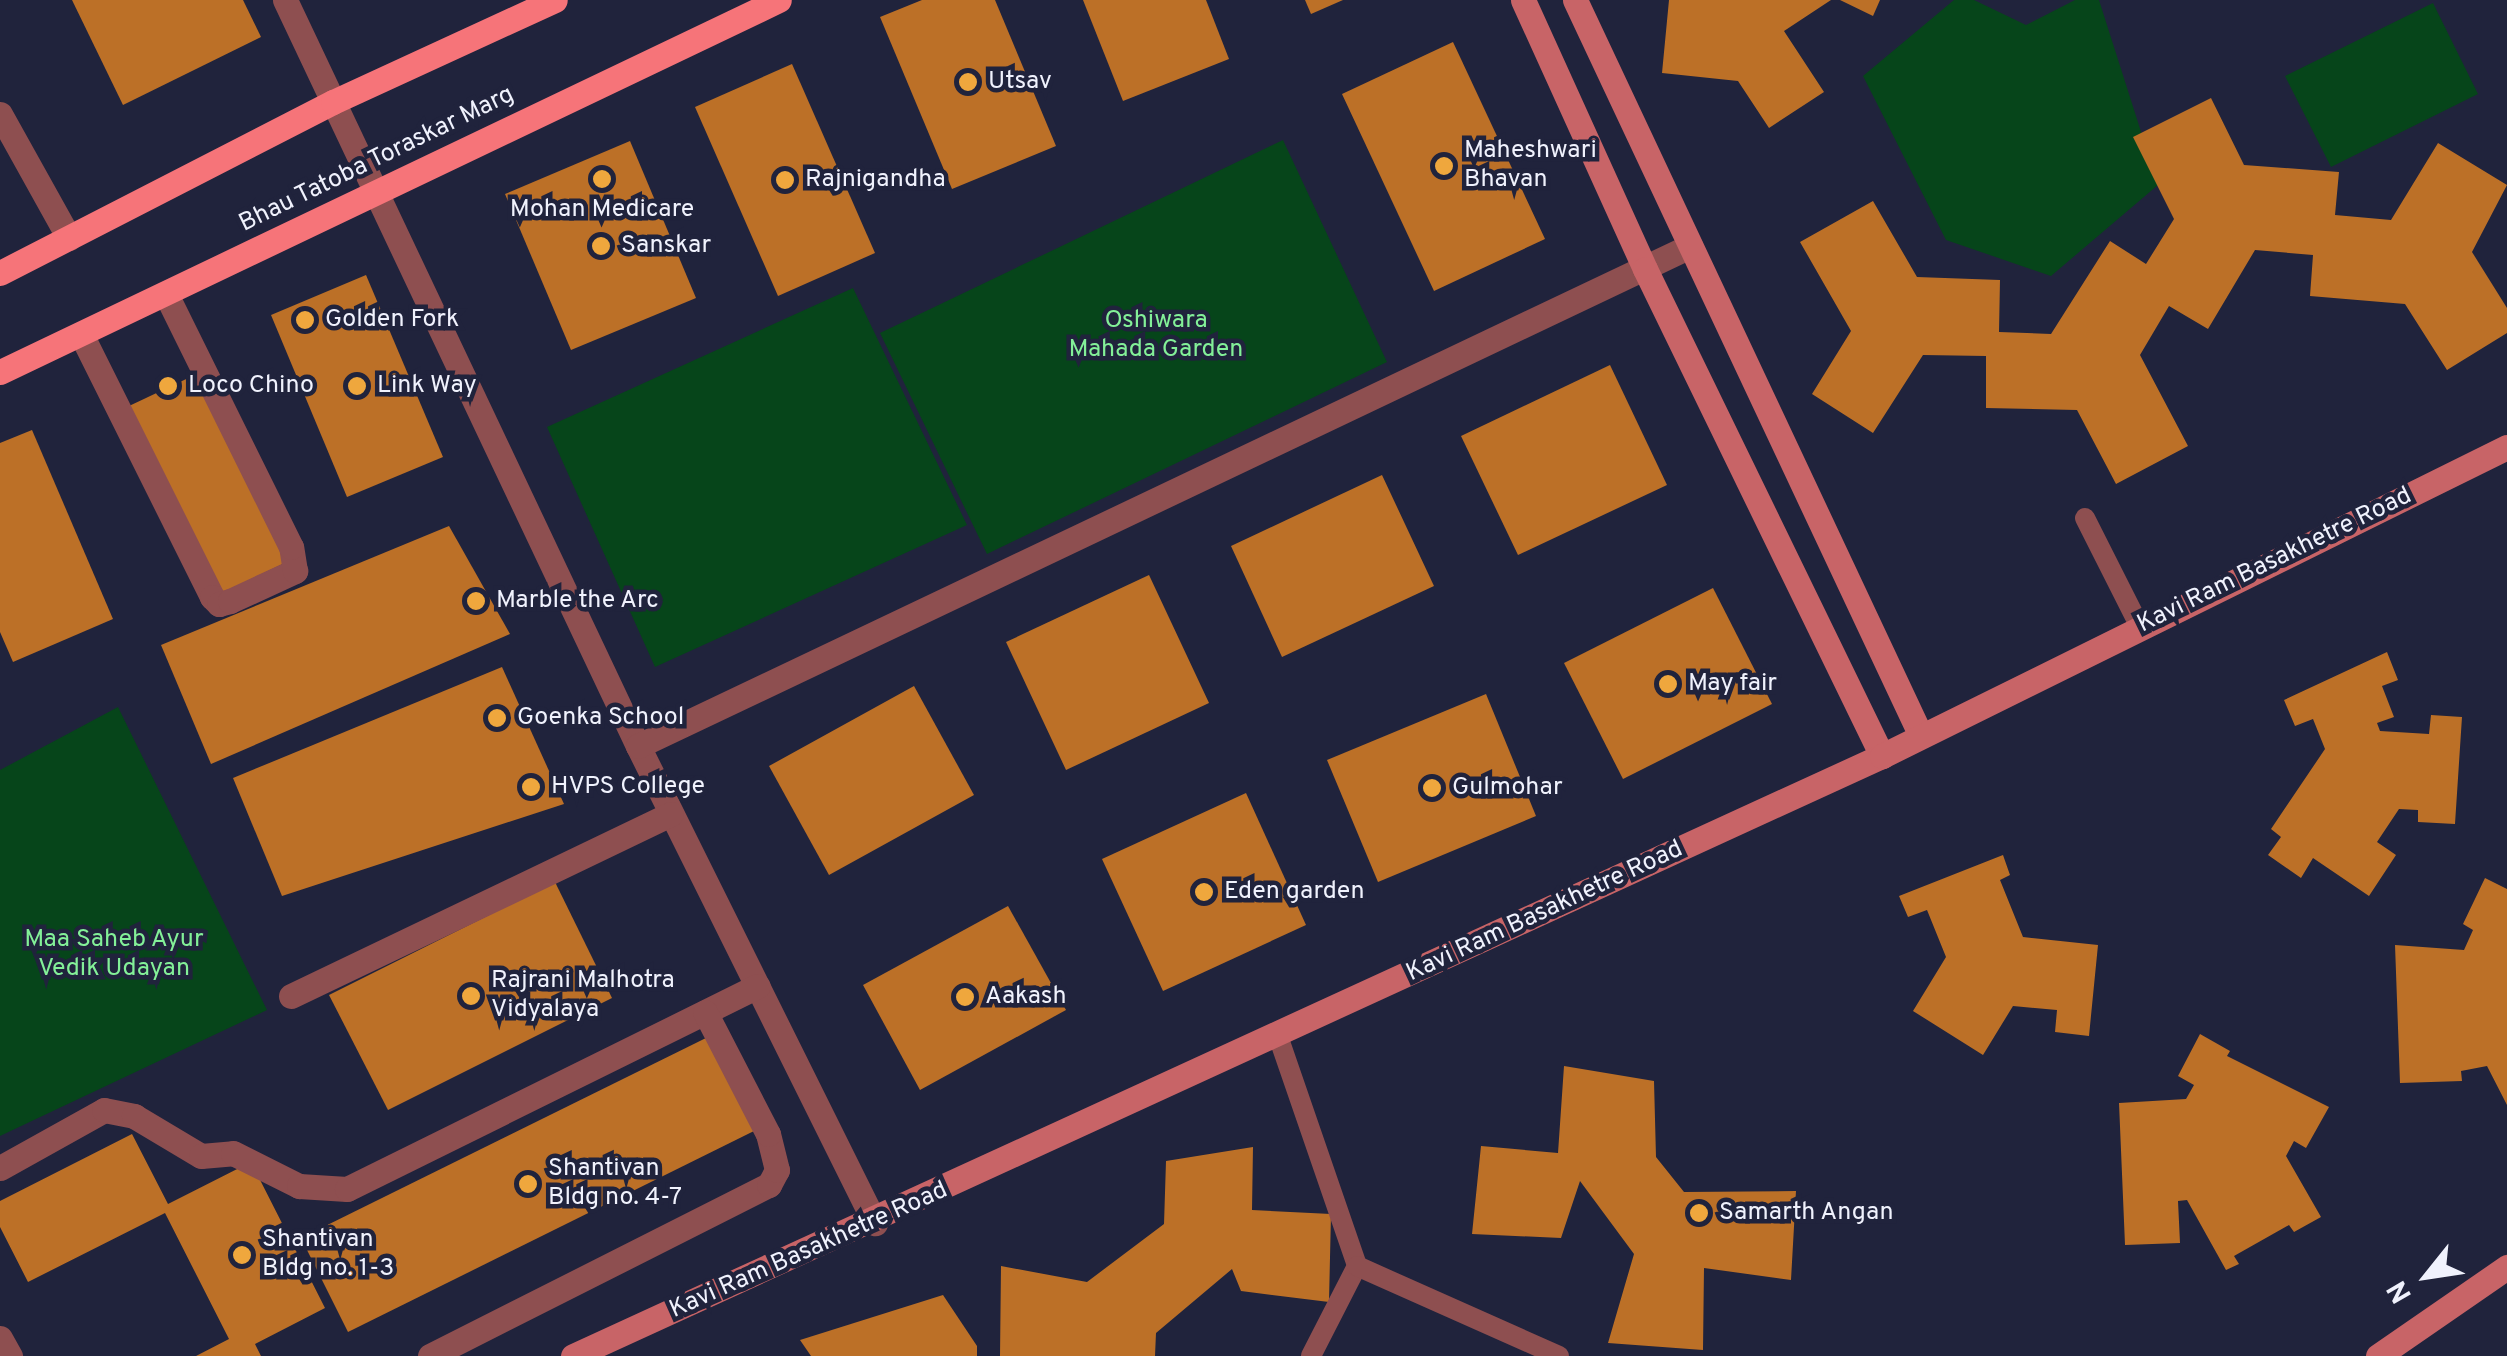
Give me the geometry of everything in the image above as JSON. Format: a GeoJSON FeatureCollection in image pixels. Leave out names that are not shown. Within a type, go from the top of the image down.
{"type":"FeatureCollection","features":[{"type":"Feature","properties":{"kind":"main road"},"geometry":{"type":"LineString","coordinates":[[0,273],[333,102],[554,0]]}},
{"type":"Feature","properties":{"kind":"main road","name":"Bhau Tatoba Toraskar Marg"},"geometry":{"type":"LineString","coordinates":[[0,372],[779,0]]}},
{"type":"Feature","properties":{"kind":"street"},"geometry":{"type":"LineString","coordinates":[[285,0],[638,746],[875,1223]]}},
{"type":"Feature","properties":{"kind":"street"},"geometry":{"type":"LineString","coordinates":[[1523,0],[1645,269],[1882,756]]}},
{"type":"Feature","properties":{"kind":"street"},"geometry":{"type":"LineString","coordinates":[[1575,0],[1921,736]]}},
{"type":"Feature","properties":{"kind":"street"},"geometry":{"type":"LineString","coordinates":[[0,114],[69,238]]}},
{"type":"Feature","properties":{"kind":"street"},"geometry":{"type":"LineString","coordinates":[[638,746],[1690,246]]}},
{"type":"Feature","properties":{"kind":"street"},"geometry":{"type":"LineString","coordinates":[[81,334],[212,597],[230,601],[295,571],[292,547],[166,294]]}},
{"type":"Feature","properties":{"kind":"street","name":"Kavi Ram Basakhetre Road"},"geometry":{"type":"LineString","coordinates":[[572,1356],[875,1223],[1882,756],[2507,447]]}},
{"type":"Feature","properties":{"kind":"street"},"geometry":{"type":"LineString","coordinates":[[291,996],[671,814]]}},
{"type":"Feature","properties":{"kind":"street"},"geometry":{"type":"LineString","coordinates":[[0,1168],[104,1110],[134,1116],[200,1156],[232,1153],[270,1166],[299,1186],[347,1189],[757,986]]}},
{"type":"Feature","properties":{"kind":"street"},"geometry":{"type":"LineString","coordinates":[[430,1356],[769,1185],[777,1170],[763,1121],[705,1012]]}},
{"type":"Feature","properties":{"kind":"street"},"geometry":{"type":"LineString","coordinates":[[2378,1356],[2507,1267]]}},
{"type":"Feature","properties":{"kind":"street"},"geometry":{"type":"LineString","coordinates":[[0,1338],[10,1356]]}},
{"type":"Feature","properties":{"kind":"lane"},"geometry":{"type":"LineString","coordinates":[[2085,518],[2140,627]]}},
{"type":"Feature","properties":{"kind":"lane"},"geometry":{"type":"LineString","coordinates":[[1278,1036],[1357,1266],[1311,1356]]}},
{"type":"Feature","properties":{"kind":"lane"},"geometry":{"type":"LineString","coordinates":[[1357,1266],[1560,1356]]}},
{"type":"Feature","properties":{"kind":"green space"},"geometry":{"type":"Polygon","coordinates":[[[1954,0],[1974,0],[2026,25],[2075,0],[2099,0],[2158,185],[2051,276],[1946,240],[1863,76],[1954,0]]]}},
{"type":"Feature","properties":{"kind":"green space"},"geometry":{"type":"Polygon","coordinates":[[[2433,3],[2478,94],[2331,167],[2285,76],[2433,3]]]}},
{"type":"Feature","properties":{"kind":"green space","name":"Oshiwara Mahada Garden"},"geometry":{"type":"Polygon","coordinates":[[[1283,140],[1387,362],[987,554],[880,333],[1283,140]]]}},
{"type":"Feature","properties":{"kind":"green space"},"geometry":{"type":"Polygon","coordinates":[[[853,288],[967,525],[655,667],[547,427],[853,288]]]}},
{"type":"Feature","properties":{"kind":"green space","name":"Maa Saheb Ayur Vedik Udayan"},"geometry":{"type":"Polygon","coordinates":[[[118,707],[267,1010],[0,1136],[0,770],[118,707]]]}},
{"type":"Feature","properties":{"kind":"building"},"geometry":{"type":"Polygon","coordinates":[[[72,0],[243,0],[261,37],[123,105],[72,0]]]}},
{"type":"Feature","properties":{"kind":"building","name":"Utsav"},"geometry":{"type":"Polygon","coordinates":[[[922,0],[995,0],[1056,146],[952,189],[880,17],[922,0]]]}},
{"type":"Feature","properties":{"kind":"building"},"geometry":{"type":"Polygon","coordinates":[[[1083,0],[1206,0],[1229,59],[1123,101],[1083,0]]]}},
{"type":"Feature","properties":{"kind":"building"},"geometry":{"type":"Polygon","coordinates":[[[1305,0],[1343,0],[1311,14],[1305,0]]]}},
{"type":"Feature","properties":{"kind":"building"},"geometry":{"type":"Polygon","coordinates":[[[1669,0],[1831,0],[1784,31],[1824,92],[1769,128],[1738,81],[1662,73],[1669,0]]]}},
{"type":"Feature","properties":{"kind":"building"},"geometry":{"type":"Polygon","coordinates":[[[1840,0],[1880,0],[1873,16],[1840,0]]]}},
{"type":"Feature","properties":{"kind":"building","name":"Maheshwari Bhavan"},"geometry":{"type":"Polygon","coordinates":[[[1453,42],[1545,239],[1434,291],[1342,94],[1453,42]]]}},
{"type":"Feature","properties":{"kind":"building","name":"Rajnigandha"},"geometry":{"type":"Polygon","coordinates":[[[792,64],[875,253],[778,296],[695,107],[792,64]]]}},
{"type":"Feature","properties":{"kind":"building"},"geometry":{"type":"Polygon","coordinates":[[[2211,98],[2244,165],[2339,172],[2335,215],[2391,220],[2438,143],[2507,185],[2472,252],[2507,308],[2507,333],[2447,370],[2405,304],[2310,296],[2313,255],[2255,250],[2208,329],[2169,306],[2140,355],[2188,446],[2116,484],[2077,410],[1986,408],[1986,356],[1923,355],[1873,433],[1812,394],[1851,331],[1800,242],[1873,201],[1917,277],[2000,280],[1999,332],[2051,334],[2110,241],[2146,264],[2174,219],[2133,137],[2211,98]]]}},
{"type":"Feature","properties":{"kind":"building","name":"Sanskar"},"geometry":{"type":"Polygon","coordinates":[[[630,141],[696,298],[571,350],[505,194],[630,141]]]}},
{"type":"Feature","properties":{"kind":"building","name":"Link Way"},"geometry":{"type":"Polygon","coordinates":[[[366,275],[443,457],[347,497],[271,315],[366,275]]]}},
{"type":"Feature","properties":{"kind":"building"},"geometry":{"type":"Polygon","coordinates":[[[1610,365],[1667,485],[1518,555],[1461,436],[1610,365]]]}},
{"type":"Feature","properties":{"kind":"building"},"geometry":{"type":"Polygon","coordinates":[[[199,373],[289,561],[220,594],[129,406],[199,373]]]}},
{"type":"Feature","properties":{"kind":"building"},"geometry":{"type":"Polygon","coordinates":[[[32,430],[113,619],[13,662],[0,632],[0,443],[32,430]]]}},
{"type":"Feature","properties":{"kind":"building"},"geometry":{"type":"Polygon","coordinates":[[[1382,475],[1434,586],[1282,657],[1231,546],[1382,475]]]}},
{"type":"Feature","properties":{"kind":"building"},"geometry":{"type":"Polygon","coordinates":[[[449,526],[510,634],[211,764],[161,645],[449,526]]]}},
{"type":"Feature","properties":{"kind":"building"},"geometry":{"type":"Polygon","coordinates":[[[1149,575],[1209,703],[1066,770],[1006,642],[1149,575]]]}},
{"type":"Feature","properties":{"kind":"building","name":"May fair"},"geometry":{"type":"Polygon","coordinates":[[[1713,588],[1772,704],[1623,779],[1564,663],[1713,588]]]}},
{"type":"Feature","properties":{"kind":"building"},"geometry":{"type":"Polygon","coordinates":[[[2387,652],[2398,680],[2382,686],[2394,717],[2377,723],[2380,731],[2429,734],[2431,715],[2462,717],[2455,824],[2418,822],[2418,810],[2399,809],[2377,842],[2396,855],[2369,896],[2313,858],[2301,878],[2268,855],[2281,837],[2271,829],[2325,749],[2313,719],[2295,726],[2284,700],[2387,652]]]}},
{"type":"Feature","properties":{"kind":"building"},"geometry":{"type":"Polygon","coordinates":[[[502,667],[564,804],[282,896],[233,778],[502,667]]]}},
{"type":"Feature","properties":{"kind":"building"},"geometry":{"type":"Polygon","coordinates":[[[914,686],[974,795],[829,875],[769,766],[914,686]]]}},
{"type":"Feature","properties":{"kind":"building","name":"Gulmohar"},"geometry":{"type":"Polygon","coordinates":[[[1486,694],[1536,816],[1378,882],[1327,760],[1486,694]]]}},
{"type":"Feature","properties":{"kind":"building","name":"Eden garden"},"geometry":{"type":"Polygon","coordinates":[[[1246,793],[1306,925],[1163,991],[1102,859],[1246,793]]]}},
{"type":"Feature","properties":{"kind":"building"},"geometry":{"type":"Polygon","coordinates":[[[2003,855],[2010,875],[2000,880],[2023,937],[2098,945],[2089,1036],[2055,1032],[2057,1010],[2013,1006],[1983,1055],[1913,1011],[1946,957],[1927,910],[1908,917],[1899,896],[2003,855]]]}},
{"type":"Feature","properties":{"kind":"building"},"geometry":{"type":"Polygon","coordinates":[[[2485,878],[2507,889],[2507,1105],[2487,1066],[2461,1071],[2462,1081],[2400,1083],[2395,945],[2464,950],[2473,930],[2463,924],[2485,878]]]}},
{"type":"Feature","properties":{"kind":"building","name":"Rajrani Malhotra Vidyalaya"},"geometry":{"type":"Polygon","coordinates":[[[555,882],[612,998],[388,1110],[329,995],[555,882]]]}},
{"type":"Feature","properties":{"kind":"building","name":"Aakash"},"geometry":{"type":"Polygon","coordinates":[[[1008,906],[1066,1010],[920,1090],[863,985],[1008,906]]]}},
{"type":"Feature","properties":{"kind":"building"},"geometry":{"type":"Polygon","coordinates":[[[2200,1034],[2230,1051],[2227,1056],[2329,1107],[2306,1148],[2294,1141],[2286,1156],[2321,1217],[2294,1232],[2289,1225],[2234,1256],[2239,1264],[2226,1270],[2187,1200],[2178,1201],[2180,1243],[2125,1245],[2119,1103],[2186,1099],[2194,1085],[2178,1076],[2200,1034]]]}},
{"type":"Feature","properties":{"kind":"building","name":"Shantivan Bldg no. 4-7"},"geometry":{"type":"Polygon","coordinates":[[[708,1037],[754,1131],[348,1332],[301,1238],[708,1037]]]}},
{"type":"Feature","properties":{"kind":"building","name":"Samarth Angan"},"geometry":{"type":"Polygon","coordinates":[[[1564,1066],[1654,1081],[1656,1157],[1684,1192],[1796,1191],[1791,1280],[1704,1268],[1703,1350],[1608,1343],[1634,1254],[1580,1181],[1561,1238],[1472,1234],[1481,1146],[1558,1153],[1564,1066]]]}},
{"type":"Feature","properties":{"kind":"building","name":"Shantivan Bldg no. 1-3"},"geometry":{"type":"Polygon","coordinates":[[[132,1134],[168,1204],[251,1162],[325,1308],[255,1344],[261,1356],[196,1356],[229,1339],[165,1213],[28,1282],[0,1227],[0,1201],[132,1134]]]}},
{"type":"Feature","properties":{"kind":"building"},"geometry":{"type":"Polygon","coordinates":[[[1253,1147],[1252,1210],[1331,1214],[1329,1302],[1241,1291],[1232,1269],[1156,1333],[1155,1356],[1000,1356],[1001,1266],[1087,1282],[1164,1224],[1166,1161],[1253,1147]]]}},
{"type":"Feature","properties":{"kind":"building"},"geometry":{"type":"Polygon","coordinates":[[[943,1295],[977,1346],[977,1356],[811,1356],[800,1340],[943,1295]]]}},
{"type":"Feature","properties":{"kind":"place","name":"Utsav"},"geometry":{"type":"Point","coordinates":[968,82]}},
{"type":"Feature","properties":{"kind":"place","name":"Maheshwari Bhavan"},"geometry":{"type":"Point","coordinates":[1444,166]}},
{"type":"Feature","properties":{"kind":"place","name":"Mohan Medicare"},"geometry":{"type":"Point","coordinates":[602,179]}},
{"type":"Feature","properties":{"kind":"place","name":"Rajnigandha"},"geometry":{"type":"Point","coordinates":[785,180]}},
{"type":"Feature","properties":{"kind":"place","name":"Sanskar"},"geometry":{"type":"Point","coordinates":[601,246]}},
{"type":"Feature","properties":{"kind":"place","name":"Golden Fork"},"geometry":{"type":"Point","coordinates":[305,320]}},
{"type":"Feature","properties":{"kind":"place","name":"Loco Chino"},"geometry":{"type":"Point","coordinates":[168,386]}},
{"type":"Feature","properties":{"kind":"place","name":"Link Way"},"geometry":{"type":"Point","coordinates":[357,386]}},
{"type":"Feature","properties":{"kind":"place","name":"Marble the Arc"},"geometry":{"type":"Point","coordinates":[476,601]}},
{"type":"Feature","properties":{"kind":"place","name":"May fair"},"geometry":{"type":"Point","coordinates":[1668,684]}},
{"type":"Feature","properties":{"kind":"place","name":"Goenka School"},"geometry":{"type":"Point","coordinates":[497,718]}},
{"type":"Feature","properties":{"kind":"place","name":"HVPS College"},"geometry":{"type":"Point","coordinates":[531,787]}},
{"type":"Feature","properties":{"kind":"place","name":"Gulmohar"},"geometry":{"type":"Point","coordinates":[1432,788]}},
{"type":"Feature","properties":{"kind":"place","name":"Eden garden"},"geometry":{"type":"Point","coordinates":[1204,892]}},
{"type":"Feature","properties":{"kind":"place","name":"Rajrani Malhotra Vidyalaya"},"geometry":{"type":"Point","coordinates":[471,996]}},
{"type":"Feature","properties":{"kind":"place","name":"Aakash"},"geometry":{"type":"Point","coordinates":[965,997]}},
{"type":"Feature","properties":{"kind":"place","name":"Shantivan Bldg no. 4-7"},"geometry":{"type":"Point","coordinates":[528,1184]}},
{"type":"Feature","properties":{"kind":"place","name":"Samarth Angan"},"geometry":{"type":"Point","coordinates":[1699,1213]}},
{"type":"Feature","properties":{"kind":"place","name":"Shantivan Bldg no. 1-3"},"geometry":{"type":"Point","coordinates":[242,1255]}}]}
